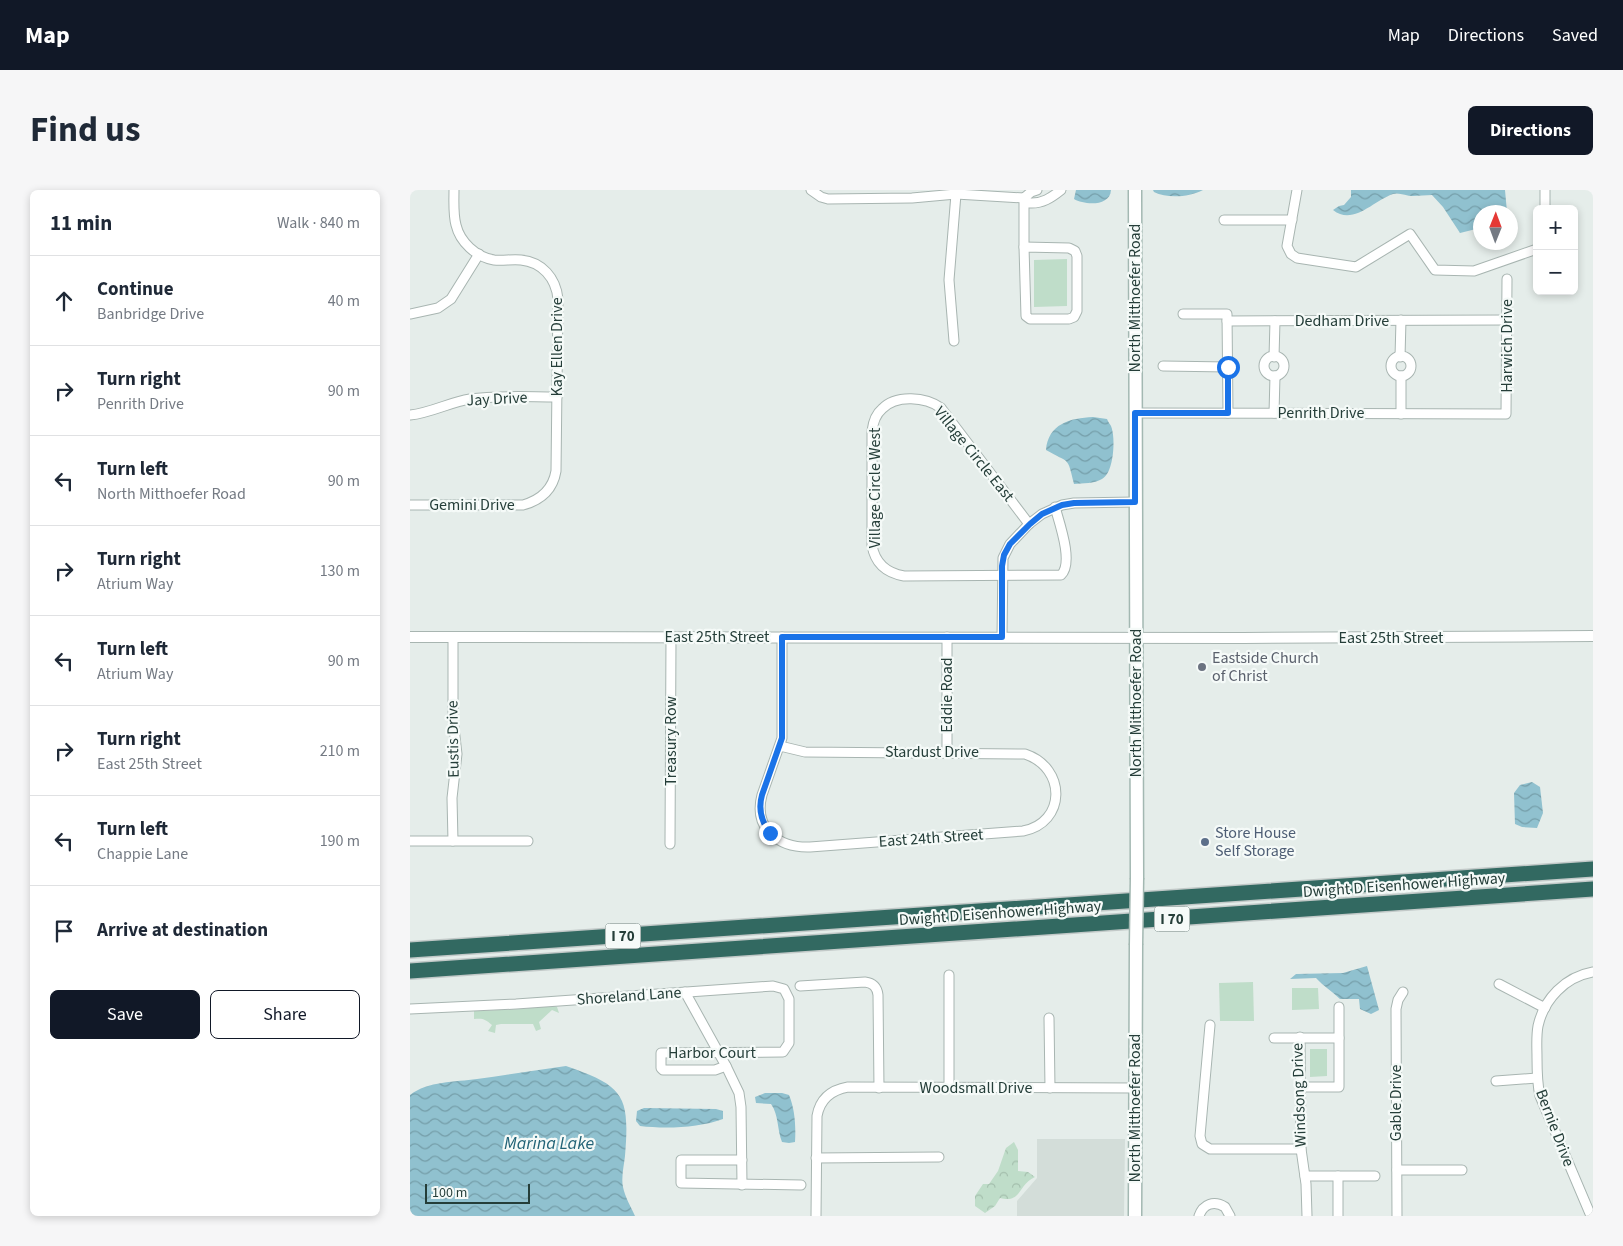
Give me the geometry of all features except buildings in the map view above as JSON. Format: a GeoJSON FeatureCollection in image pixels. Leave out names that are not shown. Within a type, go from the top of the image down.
{"type":"FeatureCollection","features":[{"type":"Feature","properties":{"kind":"highway","name":"Dwight D Eisenhower Highway"},"geometry":{"type":"LineString","coordinates":[[410,950],[1593,869]]}},
{"type":"Feature","properties":{"kind":"highway","name":"Dwight D Eisenhower Highway"},"geometry":{"type":"LineString","coordinates":[[410,971],[1593,889]]}},
{"type":"Feature","properties":{"kind":"main road","name":"North Mitthoefer Road"},"geometry":{"type":"LineString","coordinates":[[1135,190],[1137,878],[1135,1216]]}},
{"type":"Feature","properties":{"kind":"street"},"geometry":{"type":"LineString","coordinates":[[410,314],[438,308],[449,301],[456,294],[479,254],[465,242],[457,228],[454,216],[454,190]]}},
{"type":"Feature","properties":{"kind":"street"},"geometry":{"type":"LineString","coordinates":[[811,190],[821,197],[831,199],[912,198],[956,194],[1024,198],[1029,202],[1044,201],[1061,190]]}},
{"type":"Feature","properties":{"kind":"street"},"geometry":{"type":"LineString","coordinates":[[1024,247],[1069,248],[1075,251],[1077,256],[1077,311],[1072,318],[1030,319],[1026,316],[1024,247],[1024,198],[1037,190]]}},
{"type":"Feature","properties":{"kind":"street"},"geometry":{"type":"LineString","coordinates":[[1297,190],[1287,246],[1289,252],[1294,257],[1356,267],[1410,234],[1434,270],[1474,271],[1534,250]]}},
{"type":"Feature","properties":{"kind":"street"},"geometry":{"type":"LineString","coordinates":[[1545,190],[1545,205]]}},
{"type":"Feature","properties":{"kind":"street"},"geometry":{"type":"LineString","coordinates":[[954,341],[949,280],[956,194]]}},
{"type":"Feature","properties":{"kind":"street"},"geometry":{"type":"LineString","coordinates":[[1224,220],[1292,220]]}},
{"type":"Feature","properties":{"kind":"street","name":"Kay Ellen Drive"},"geometry":{"type":"LineString","coordinates":[[479,254],[494,260],[522,260],[534,263],[547,272],[553,280],[558,299],[555,474],[548,490],[533,502]]}},
{"type":"Feature","properties":{"kind":"street","name":"Harwich Drive"},"geometry":{"type":"LineString","coordinates":[[1506,414],[1507,279]]}},
{"type":"Feature","properties":{"kind":"street","name":"Dedham Drive"},"geometry":{"type":"LineString","coordinates":[[1183,314],[1227,314],[1228,321],[1507,320]]}},
{"type":"Feature","properties":{"kind":"street"},"geometry":{"type":"LineString","coordinates":[[1400,357],[1401,320]]}},
{"type":"Feature","properties":{"kind":"street"},"geometry":{"type":"LineString","coordinates":[[1228,321],[1228,413]]}},
{"type":"Feature","properties":{"kind":"street"},"geometry":{"type":"LineString","coordinates":[[1274,356],[1275,321]]}},
{"type":"Feature","properties":{"kind":"street"},"geometry":{"type":"LineString","coordinates":[[1274,356],[1282,361],[1284,368],[1281,374],[1275,376],[1266,372],[1264,367],[1268,358],[1274,356]]}},
{"type":"Feature","properties":{"kind":"street"},"geometry":{"type":"LineString","coordinates":[[1400,357],[1408,359],[1411,365],[1407,374],[1401,376],[1393,372],[1391,366],[1394,360],[1400,357]]}},
{"type":"Feature","properties":{"kind":"street"},"geometry":{"type":"LineString","coordinates":[[1163,366],[1228,367]]}},
{"type":"Feature","properties":{"kind":"street"},"geometry":{"type":"LineString","coordinates":[[1274,413],[1275,376]]}},
{"type":"Feature","properties":{"kind":"street"},"geometry":{"type":"LineString","coordinates":[[1401,376],[1401,414]]}},
{"type":"Feature","properties":{"kind":"street","name":"Jay Drive"},"geometry":{"type":"LineString","coordinates":[[410,415],[429,412],[468,399],[557,397]]}},
{"type":"Feature","properties":{"kind":"street","name":"Village Circle East"},"geometry":{"type":"LineString","coordinates":[[882,408],[896,401],[913,400],[930,401],[941,408],[1030,524]]}},
{"type":"Feature","properties":{"kind":"street","name":"Village Circle West"},"geometry":{"type":"LineString","coordinates":[[882,408],[876,417],[872,431],[872,545],[873,552],[879,563],[892,573],[904,576],[1058,576],[1066,568],[1065,546],[1055,507]]}},
{"type":"Feature","properties":{"kind":"street","name":"Penrith Drive"},"geometry":{"type":"LineString","coordinates":[[1135,413],[1506,414]]}},
{"type":"Feature","properties":{"kind":"street","name":"Gemini Drive"},"geometry":{"type":"LineString","coordinates":[[410,505],[520,505],[533,502]]}},
{"type":"Feature","properties":{"kind":"street"},"geometry":{"type":"LineString","coordinates":[[1002,637],[1003,563],[1006,550],[1012,542],[1042,514],[1055,507],[1074,503],[1135,502]]}},
{"type":"Feature","properties":{"kind":"street","name":"East 25th Street"},"geometry":{"type":"LineString","coordinates":[[410,637],[1400,638],[1593,636]]}},
{"type":"Feature","properties":{"kind":"street","name":"Eustis Drive"},"geometry":{"type":"LineString","coordinates":[[453,637],[453,719],[457,754],[452,798],[454,841]]}},
{"type":"Feature","properties":{"kind":"street","name":"Treasury Row"},"geometry":{"type":"LineString","coordinates":[[670,844],[671,637]]}},
{"type":"Feature","properties":{"kind":"street"},"geometry":{"type":"LineString","coordinates":[[780,746],[782,730],[782,637]]}},
{"type":"Feature","properties":{"kind":"street","name":"Eddie Road"},"geometry":{"type":"LineString","coordinates":[[947,637],[947,752]]}},
{"type":"Feature","properties":{"kind":"street","name":"Stardust Drive"},"geometry":{"type":"LineString","coordinates":[[780,746],[805,752],[1019,753],[1034,757],[1043,762],[1051,773],[1055,785],[1055,798]]}},
{"type":"Feature","properties":{"kind":"street","name":"East 24th Street"},"geometry":{"type":"LineString","coordinates":[[780,746],[762,795],[760,808],[763,821],[770,833],[777,840],[789,845],[810,848],[1023,832],[1035,828],[1046,820],[1053,808],[1055,798]]}},
{"type":"Feature","properties":{"kind":"street"},"geometry":{"type":"LineString","coordinates":[[410,841],[528,842]]}},
{"type":"Feature","properties":{"kind":"street"},"geometry":{"type":"LineString","coordinates":[[1499,984],[1544,1008],[1562,987],[1574,978],[1593,972]]}},
{"type":"Feature","properties":{"kind":"street"},"geometry":{"type":"LineString","coordinates":[[949,975],[950,1088]]}},
{"type":"Feature","properties":{"kind":"street"},"geometry":{"type":"LineString","coordinates":[[800,986],[867,982],[876,987],[878,995],[878,1088]]}},
{"type":"Feature","properties":{"kind":"street","name":"Shoreland Lane"},"geometry":{"type":"LineString","coordinates":[[410,1009],[516,1004],[773,986],[780,987],[786,991],[789,999],[789,1043],[786,1049]]}},
{"type":"Feature","properties":{"kind":"street"},"geometry":{"type":"LineString","coordinates":[[685,992],[735,1082],[740,1099],[742,1185]]}},
{"type":"Feature","properties":{"kind":"street","name":"Gable Drive"},"geometry":{"type":"LineString","coordinates":[[1397,1216],[1396,1009],[1398,1000],[1403,992]]}},
{"type":"Feature","properties":{"kind":"street"},"geometry":{"type":"LineString","coordinates":[[1301,1087],[1339,1087],[1339,1007]]}},
{"type":"Feature","properties":{"kind":"street","name":"Bernie Drive"},"geometry":{"type":"LineString","coordinates":[[1544,1008],[1537,1034],[1537,1078],[1541,1099],[1591,1216]]}},
{"type":"Feature","properties":{"kind":"street"},"geometry":{"type":"LineString","coordinates":[[1049,1018],[1050,1088]]}},
{"type":"Feature","properties":{"kind":"street"},"geometry":{"type":"LineString","coordinates":[[1210,1025],[1200,1136],[1202,1144],[1210,1149],[1300,1149]]}},
{"type":"Feature","properties":{"kind":"street"},"geometry":{"type":"LineString","coordinates":[[1300,1037],[1339,1038]]}},
{"type":"Feature","properties":{"kind":"street","name":"Windsong Drive"},"geometry":{"type":"LineString","coordinates":[[1274,1038],[1300,1037],[1300,1149],[1305,1176],[1307,1216]]}},
{"type":"Feature","properties":{"kind":"street","name":"Harbor Court"},"geometry":{"type":"LineString","coordinates":[[726,1066],[715,1070],[663,1070],[661,1068],[662,1052],[779,1053],[786,1049]]}},
{"type":"Feature","properties":{"kind":"street"},"geometry":{"type":"LineString","coordinates":[[1496,1081],[1537,1078]]}},
{"type":"Feature","properties":{"kind":"street","name":"Woodsmall Drive"},"geometry":{"type":"LineString","coordinates":[[816,1158],[816,1116],[822,1101],[832,1092],[841,1088],[1135,1088]]}},
{"type":"Feature","properties":{"kind":"street"},"geometry":{"type":"LineString","coordinates":[[816,1216],[816,1158],[939,1157]]}},
{"type":"Feature","properties":{"kind":"street"},"geometry":{"type":"LineString","coordinates":[[742,1160],[681,1160],[681,1182],[683,1184],[801,1185]]}},
{"type":"Feature","properties":{"kind":"street"},"geometry":{"type":"LineString","coordinates":[[1397,1170],[1462,1170]]}},
{"type":"Feature","properties":{"kind":"street"},"geometry":{"type":"LineString","coordinates":[[1305,1176],[1375,1176]]}},
{"type":"Feature","properties":{"kind":"street"},"geometry":{"type":"LineString","coordinates":[[1338,1176],[1338,1216]]}},
{"type":"Feature","properties":{"kind":"street"},"geometry":{"type":"LineString","coordinates":[[1199,1216],[1205,1206],[1214,1203],[1225,1207],[1230,1216]]}},
{"type":"Feature","properties":{"kind":"shaded area"},"geometry":{"type":"Polygon","coordinates":[[[1037,1139],[1125,1139],[1124,1216],[1017,1216],[1017,1201],[1037,1178],[1037,1139]]]}},
{"type":"Feature","properties":{"kind":"green space"},"geometry":{"type":"Polygon","coordinates":[[[1067,259],[1067,306],[1034,307],[1034,260],[1067,259]]]}},
{"type":"Feature","properties":{"kind":"green space"},"geometry":{"type":"Polygon","coordinates":[[[1253,982],[1254,1021],[1220,1021],[1219,983],[1253,982]]]}},
{"type":"Feature","properties":{"kind":"green space"},"geometry":{"type":"Polygon","coordinates":[[[1292,988],[1318,988],[1319,1009],[1292,1010],[1292,988]]]}},
{"type":"Feature","properties":{"kind":"green space"},"geometry":{"type":"Polygon","coordinates":[[[550,1005],[557,1007],[559,1013],[552,1010],[539,1022],[541,1029],[536,1031],[533,1024],[501,1024],[496,1025],[495,1033],[488,1031],[492,1025],[487,1021],[474,1019],[474,1011],[522,1009],[550,1005]]]}},
{"type":"Feature","properties":{"kind":"green space"},"geometry":{"type":"Polygon","coordinates":[[[1310,1049],[1327,1049],[1327,1076],[1310,1077],[1310,1049]]]}},
{"type":"Feature","properties":{"kind":"green space"},"geometry":{"type":"Polygon","coordinates":[[[1014,1142],[1018,1150],[1018,1171],[1028,1172],[1035,1177],[1025,1184],[1016,1196],[1007,1199],[1000,1198],[995,1206],[985,1213],[975,1206],[975,1196],[983,1184],[989,1184],[998,1171],[1006,1148],[1014,1142]]]}},
{"type":"Feature","properties":{"kind":"water"},"geometry":{"type":"Polygon","coordinates":[[[1076,190],[1111,190],[1110,196],[1101,202],[1084,203],[1074,199],[1076,190]]]}},
{"type":"Feature","properties":{"kind":"water"},"geometry":{"type":"Polygon","coordinates":[[[1153,190],[1203,190],[1185,196],[1166,196],[1153,190]]]}},
{"type":"Feature","properties":{"kind":"water"},"geometry":{"type":"Polygon","coordinates":[[[1351,190],[1505,190],[1506,205],[1473,205],[1473,230],[1460,233],[1443,207],[1432,195],[1393,194],[1356,214],[1340,214],[1333,210],[1344,205],[1351,197],[1351,190]]]}},
{"type":"Feature","properties":{"kind":"water"},"geometry":{"type":"Polygon","coordinates":[[[1093,417],[1107,419],[1113,431],[1114,446],[1111,463],[1106,475],[1099,481],[1074,484],[1066,461],[1046,450],[1048,441],[1051,434],[1062,424],[1076,419],[1093,417]]]}},
{"type":"Feature","properties":{"kind":"water"},"geometry":{"type":"Polygon","coordinates":[[[1532,782],[1540,787],[1543,813],[1537,828],[1522,827],[1515,824],[1514,793],[1520,785],[1532,782]]]}},
{"type":"Feature","properties":{"kind":"water"},"geometry":{"type":"Polygon","coordinates":[[[1367,966],[1379,1010],[1371,1014],[1360,1009],[1359,999],[1340,999],[1316,978],[1290,979],[1296,974],[1343,973],[1367,966]]]}},
{"type":"Feature","properties":{"kind":"water","name":"Marina Lake"},"geometry":{"type":"Polygon","coordinates":[[[566,1066],[600,1080],[611,1087],[619,1096],[624,1106],[626,1135],[622,1183],[635,1216],[410,1216],[410,1095],[425,1087],[442,1083],[566,1066]]]}},
{"type":"Feature","properties":{"kind":"water"},"geometry":{"type":"Polygon","coordinates":[[[765,1093],[789,1095],[795,1118],[795,1142],[782,1142],[774,1108],[771,1104],[756,1103],[755,1097],[765,1093]]]}},
{"type":"Feature","properties":{"kind":"water"},"geometry":{"type":"Polygon","coordinates":[[[644,1108],[716,1109],[723,1111],[723,1119],[682,1127],[640,1126],[636,1121],[637,1111],[644,1108]]]}},
{"type":"Feature","properties":{"kind":"place","name":"Eastside Church of Christ"},"geometry":{"type":"Point","coordinates":[1202,667]}},
{"type":"Feature","properties":{"kind":"place","name":"Store House Self Storage"},"geometry":{"type":"Point","coordinates":[1205,842]}},
{"type":"Feature","properties":{"kind":"route"},"geometry":{"type":"LineString","coordinates":[[770,833],[762,818],[760,805],[782,738],[782,637],[1002,637],[1003,563],[1006,550],[1012,542],[1036,518],[1058,506],[1069,503],[1135,502],[1135,413],[1228,413],[1228,367]]}}]}
